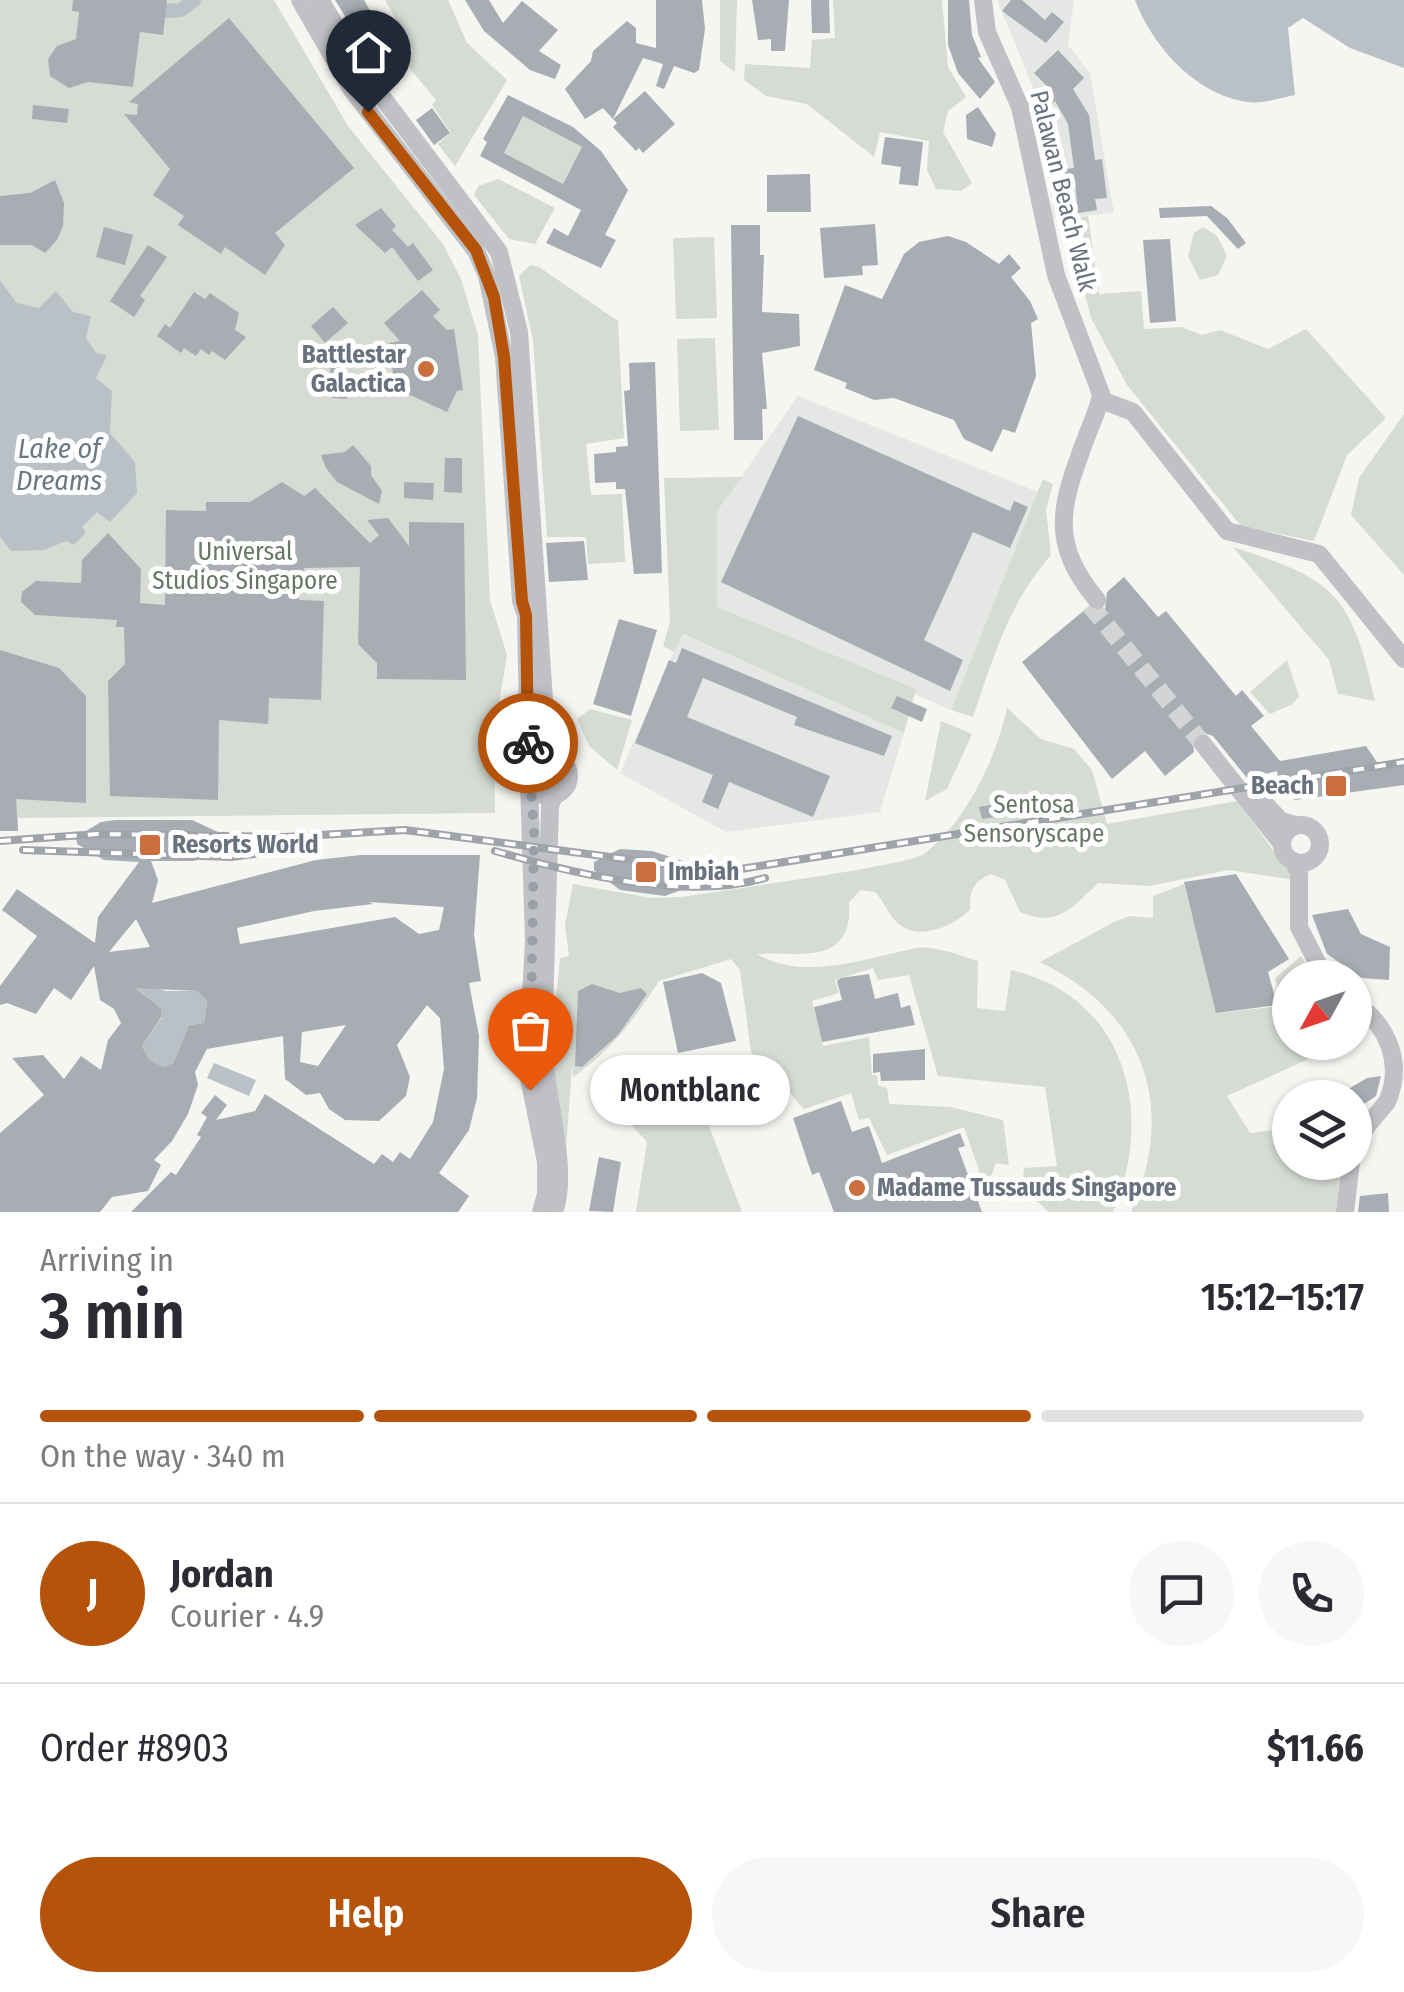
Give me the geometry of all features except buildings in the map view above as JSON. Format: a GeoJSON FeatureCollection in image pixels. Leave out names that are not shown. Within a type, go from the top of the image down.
{"type":"FeatureCollection","features":[{"type":"Feature","properties":{"kind":"street"},"geometry":{"type":"LineString","coordinates":[[300,0],[360,101],[476,250],[494,297],[504,357],[526,615],[534,833],[534,952],[527,1068],[546,1162],[546,1194],[541,1212]]}},
{"type":"Feature","properties":{"kind":"street"},"geometry":{"type":"LineString","coordinates":[[320,0],[364,72],[489,238],[506,272],[520,332],[546,729],[567,770],[568,782],[554,795],[550,806],[543,1044],[544,1081],[561,1179],[554,1212]]}},
{"type":"Feature","properties":{"kind":"street","name":"Palawan Beach Walk"},"geometry":{"type":"LineString","coordinates":[[982,0],[987,32],[1020,108],[1056,275],[1101,397]]}},
{"type":"Feature","properties":{"kind":"street"},"geometry":{"type":"LineString","coordinates":[[1091,600],[1059,538],[1063,502],[1101,397],[1132,412],[1227,531],[1319,554],[1404,659]]}},
{"type":"Feature","properties":{"kind":"street"},"geometry":{"type":"LineString","coordinates":[[1300,891],[1317,854],[1316,832],[1274,814],[1206,741],[1293,862],[1300,891],[1299,927],[1316,960]]}},
{"type":"Feature","properties":{"kind":"street"},"geometry":{"type":"LineString","coordinates":[[530,776],[541,758],[558,759]]}},
{"type":"Feature","properties":{"kind":"street"},"geometry":{"type":"LineString","coordinates":[[530,776],[542,795],[554,795]]}},
{"type":"Feature","properties":{"kind":"street"},"geometry":{"type":"LineString","coordinates":[[1282,844],[1284,834],[1295,825]]}},
{"type":"Feature","properties":{"kind":"street"},"geometry":{"type":"LineString","coordinates":[[1293,862],[1304,863],[1317,854]]}},
{"type":"Feature","properties":{"kind":"street"},"geometry":{"type":"LineString","coordinates":[[1372,1017],[1386,1029],[1399,1058],[1395,1088],[1372,1117]]}},
{"type":"Feature","properties":{"kind":"street"},"geometry":{"type":"LineString","coordinates":[[1345,1212],[1349,1180]]}},
{"type":"Feature","properties":{"kind":"shaded area"},"geometry":{"type":"Polygon","coordinates":[[[997,0],[1074,0],[1068,45],[1090,73],[1114,213],[1053,218],[1042,109],[997,0]]]}},
{"type":"Feature","properties":{"kind":"shaded area"},"geometry":{"type":"Polygon","coordinates":[[[798,396],[1038,492],[951,710],[716,607],[717,511],[798,396]]]}},
{"type":"Feature","properties":{"kind":"shaded area"},"geometry":{"type":"Polygon","coordinates":[[[682,634],[904,733],[880,812],[726,832],[620,773],[682,634]]]}},
{"type":"Feature","properties":{"kind":"green space","name":"Universal Studios Singapore"},"geometry":{"type":"Polygon","coordinates":[[[0,0],[274,0],[348,126],[443,244],[461,279],[478,335],[490,600],[507,655],[494,734],[495,813],[18,818],[18,831],[0,831],[0,0]]]}},
{"type":"Feature","properties":{"kind":"green space"},"geometry":{"type":"Polygon","coordinates":[[[385,0],[448,0],[467,43],[507,80],[455,166],[438,144],[451,133],[432,105],[436,100],[403,60],[413,51],[385,0]]]}},
{"type":"Feature","properties":{"kind":"green space"},"geometry":{"type":"Polygon","coordinates":[[[720,0],[737,0],[735,72],[720,61],[720,0]]]}},
{"type":"Feature","properties":{"kind":"green space"},"geometry":{"type":"Polygon","coordinates":[[[833,0],[942,0],[948,67],[966,97],[948,111],[943,132],[972,183],[961,191],[936,189],[927,170],[929,141],[880,132],[874,157],[807,104],[766,96],[744,80],[745,64],[810,68],[812,40],[835,38],[833,0]]]}},
{"type":"Feature","properties":{"kind":"green space"},"geometry":{"type":"Polygon","coordinates":[[[523,116],[582,147],[563,184],[504,153],[523,116]]]}},
{"type":"Feature","properties":{"kind":"green space"},"geometry":{"type":"Polygon","coordinates":[[[498,179],[555,208],[535,244],[509,239],[474,195],[478,186],[498,179]]]}},
{"type":"Feature","properties":{"kind":"green space"},"geometry":{"type":"Polygon","coordinates":[[[1088,216],[1099,294],[1141,291],[1144,329],[1181,327],[1202,335],[1220,330],[1268,349],[1306,329],[1386,418],[1347,455],[1314,541],[1241,526],[1127,385],[1091,318],[1066,219],[1088,216]]]}},
{"type":"Feature","properties":{"kind":"green space"},"geometry":{"type":"Polygon","coordinates":[[[1203,227],[1217,236],[1227,256],[1218,275],[1200,280],[1188,256],[1194,233],[1203,227]]]}},
{"type":"Feature","properties":{"kind":"green space"},"geometry":{"type":"Polygon","coordinates":[[[714,237],[717,318],[676,319],[673,238],[714,237]]]}},
{"type":"Feature","properties":{"kind":"green space"},"geometry":{"type":"Polygon","coordinates":[[[530,265],[539,267],[618,321],[624,438],[586,444],[591,495],[622,494],[625,562],[588,564],[586,537],[547,537],[533,340],[519,276],[530,265]]]}},
{"type":"Feature","properties":{"kind":"green space"},"geometry":{"type":"Polygon","coordinates":[[[715,338],[719,430],[680,431],[677,339],[715,338]]]}},
{"type":"Feature","properties":{"kind":"green space"},"geometry":{"type":"Polygon","coordinates":[[[1404,414],[1404,575],[1351,515],[1359,478],[1404,414]]]}},
{"type":"Feature","properties":{"kind":"green space"},"geometry":{"type":"Polygon","coordinates":[[[742,477],[717,511],[717,607],[916,689],[904,733],[683,634],[674,652],[663,646],[670,622],[664,478],[742,477]]]}},
{"type":"Feature","properties":{"kind":"green space"},"geometry":{"type":"Polygon","coordinates":[[[1043,479],[1053,484],[1046,510],[1051,555],[1013,612],[973,717],[951,710],[1043,479]]]}},
{"type":"Feature","properties":{"kind":"green space"},"geometry":{"type":"Polygon","coordinates":[[[1233,547],[1295,570],[1333,596],[1357,636],[1375,701],[1338,694],[1329,660],[1233,547]]]}},
{"type":"Feature","properties":{"kind":"green space"},"geometry":{"type":"Polygon","coordinates":[[[1287,660],[1299,696],[1293,704],[1270,714],[1250,692],[1287,660]]]}},
{"type":"Feature","properties":{"kind":"green space","name":"Sentosa Sensoryscape"},"geometry":{"type":"Polygon","coordinates":[[[1007,708],[1041,739],[1074,749],[1092,770],[1107,824],[1237,801],[1295,880],[1229,870],[1149,886],[1098,883],[1063,913],[1044,918],[1020,912],[1005,880],[991,874],[974,887],[970,910],[962,917],[921,932],[901,926],[875,892],[861,890],[849,902],[848,923],[842,938],[832,947],[805,954],[757,954],[776,962],[815,967],[931,948],[978,961],[977,1008],[1005,1011],[1011,970],[1050,984],[1081,1005],[1105,1032],[1121,1063],[1130,1098],[1126,1174],[1113,1212],[1049,1212],[1022,1188],[1024,1168],[1057,1166],[1045,1087],[938,1076],[909,975],[878,980],[873,968],[835,980],[839,993],[812,1001],[823,1046],[869,1037],[872,1075],[877,1075],[878,1085],[887,1088],[889,1104],[951,1107],[1003,1120],[1009,1165],[996,1163],[991,1176],[981,1176],[964,1127],[887,1155],[869,1118],[859,1120],[851,1093],[804,1109],[777,1075],[751,1052],[740,970],[731,959],[659,981],[611,1045],[573,1077],[572,1065],[566,1150],[549,1072],[560,958],[569,956],[565,925],[573,884],[651,898],[681,897],[849,871],[924,854],[953,825],[977,788],[1007,708]]]}},
{"type":"Feature","properties":{"kind":"green space"},"geometry":{"type":"Polygon","coordinates":[[[590,709],[632,720],[617,770],[589,746],[577,719],[590,709]]]}},
{"type":"Feature","properties":{"kind":"green space"},"geometry":{"type":"Polygon","coordinates":[[[941,721],[972,734],[947,789],[925,801],[941,721]]]}},
{"type":"Feature","properties":{"kind":"green space"},"geometry":{"type":"Polygon","coordinates":[[[1184,884],[1218,1013],[1272,1007],[1272,1060],[1306,1060],[1227,1096],[1250,1133],[1272,1130],[1272,1180],[1339,1180],[1336,1212],[1131,1212],[1145,1173],[1151,1135],[1150,1100],[1142,1066],[1127,1035],[1105,1007],[1076,983],[1040,962],[1116,921],[1130,916],[1153,918],[1153,896],[1184,884]]]}},
{"type":"Feature","properties":{"kind":"green space"},"geometry":{"type":"Polygon","coordinates":[[[626,1079],[692,1082],[742,1212],[636,1212],[647,1142],[610,1102],[626,1079]]]}},
{"type":"Feature","properties":{"kind":"water"},"geometry":{"type":"Polygon","coordinates":[[[1135,0],[1404,0],[1404,68],[1350,48],[1303,18],[1288,28],[1295,95],[1254,102],[1229,98],[1179,66],[1153,35],[1135,0]]]}},
{"type":"Feature","properties":{"kind":"water","name":"Lake of Dreams"},"geometry":{"type":"Polygon","coordinates":[[[0,281],[17,303],[39,308],[56,291],[73,312],[91,316],[86,338],[96,353],[107,355],[96,378],[112,391],[110,433],[135,462],[137,493],[110,522],[97,512],[82,527],[86,532],[74,545],[66,541],[44,550],[11,551],[0,537],[0,281]]]}},
{"type":"Feature","properties":{"kind":"water"},"geometry":{"type":"Polygon","coordinates":[[[117,974],[166,991],[197,991],[207,1001],[204,1023],[189,1025],[173,1063],[163,1067],[149,1059],[142,1046],[162,1017],[161,1008],[117,974]]]}},
{"type":"Feature","properties":{"kind":"water"},"geometry":{"type":"Polygon","coordinates":[[[214,1063],[256,1080],[249,1096],[207,1078],[214,1063]]]}},
{"type":"Feature","properties":{"kind":"waterway"},"geometry":{"type":"LineString","coordinates":[[166,11],[181,10],[194,0]]}},
{"type":"Feature","properties":{"kind":"tunnel"},"geometry":{"type":"LineString","coordinates":[[1090,605],[1203,744]]}},
{"type":"Feature","properties":{"kind":"railway"},"geometry":{"type":"LineString","coordinates":[[0,841],[98,834],[286,837],[405,830],[679,866],[741,869],[1404,762]]}},
{"type":"Feature","properties":{"kind":"railway"},"geometry":{"type":"LineString","coordinates":[[23,850],[231,857],[302,848]]}},
{"type":"Feature","properties":{"kind":"railway"},"geometry":{"type":"LineString","coordinates":[[495,851],[594,876],[665,886],[700,887],[765,878]]}},
{"type":"Feature","properties":{"kind":"way so far"},"geometry":{"type":"LineString","coordinates":[[528,743],[534,833],[533,986],[527,1068],[530,1090]]}},
{"type":"Feature","properties":{"kind":"place","name":"Battlestar Galactica"},"geometry":{"type":"Point","coordinates":[426,369]}},
{"type":"Feature","properties":{"kind":"place","name":"Beach"},"geometry":{"type":"Point","coordinates":[1336,786]}},
{"type":"Feature","properties":{"kind":"place","name":"Resorts World"},"geometry":{"type":"Point","coordinates":[150,845]}},
{"type":"Feature","properties":{"kind":"place","name":"Imbiah"},"geometry":{"type":"Point","coordinates":[646,872]}},
{"type":"Feature","properties":{"kind":"place","name":"Montblanc"},"geometry":{"type":"Point","coordinates":[530,1090]}},
{"type":"Feature","properties":{"kind":"place","name":"Madame Tussauds Singapore"},"geometry":{"type":"Point","coordinates":[857,1188]}},
{"type":"Feature","properties":{"kind":"route"},"geometry":{"type":"LineString","coordinates":[[368,112],[476,250],[494,297],[504,357],[528,638],[528,743]]}}]}
